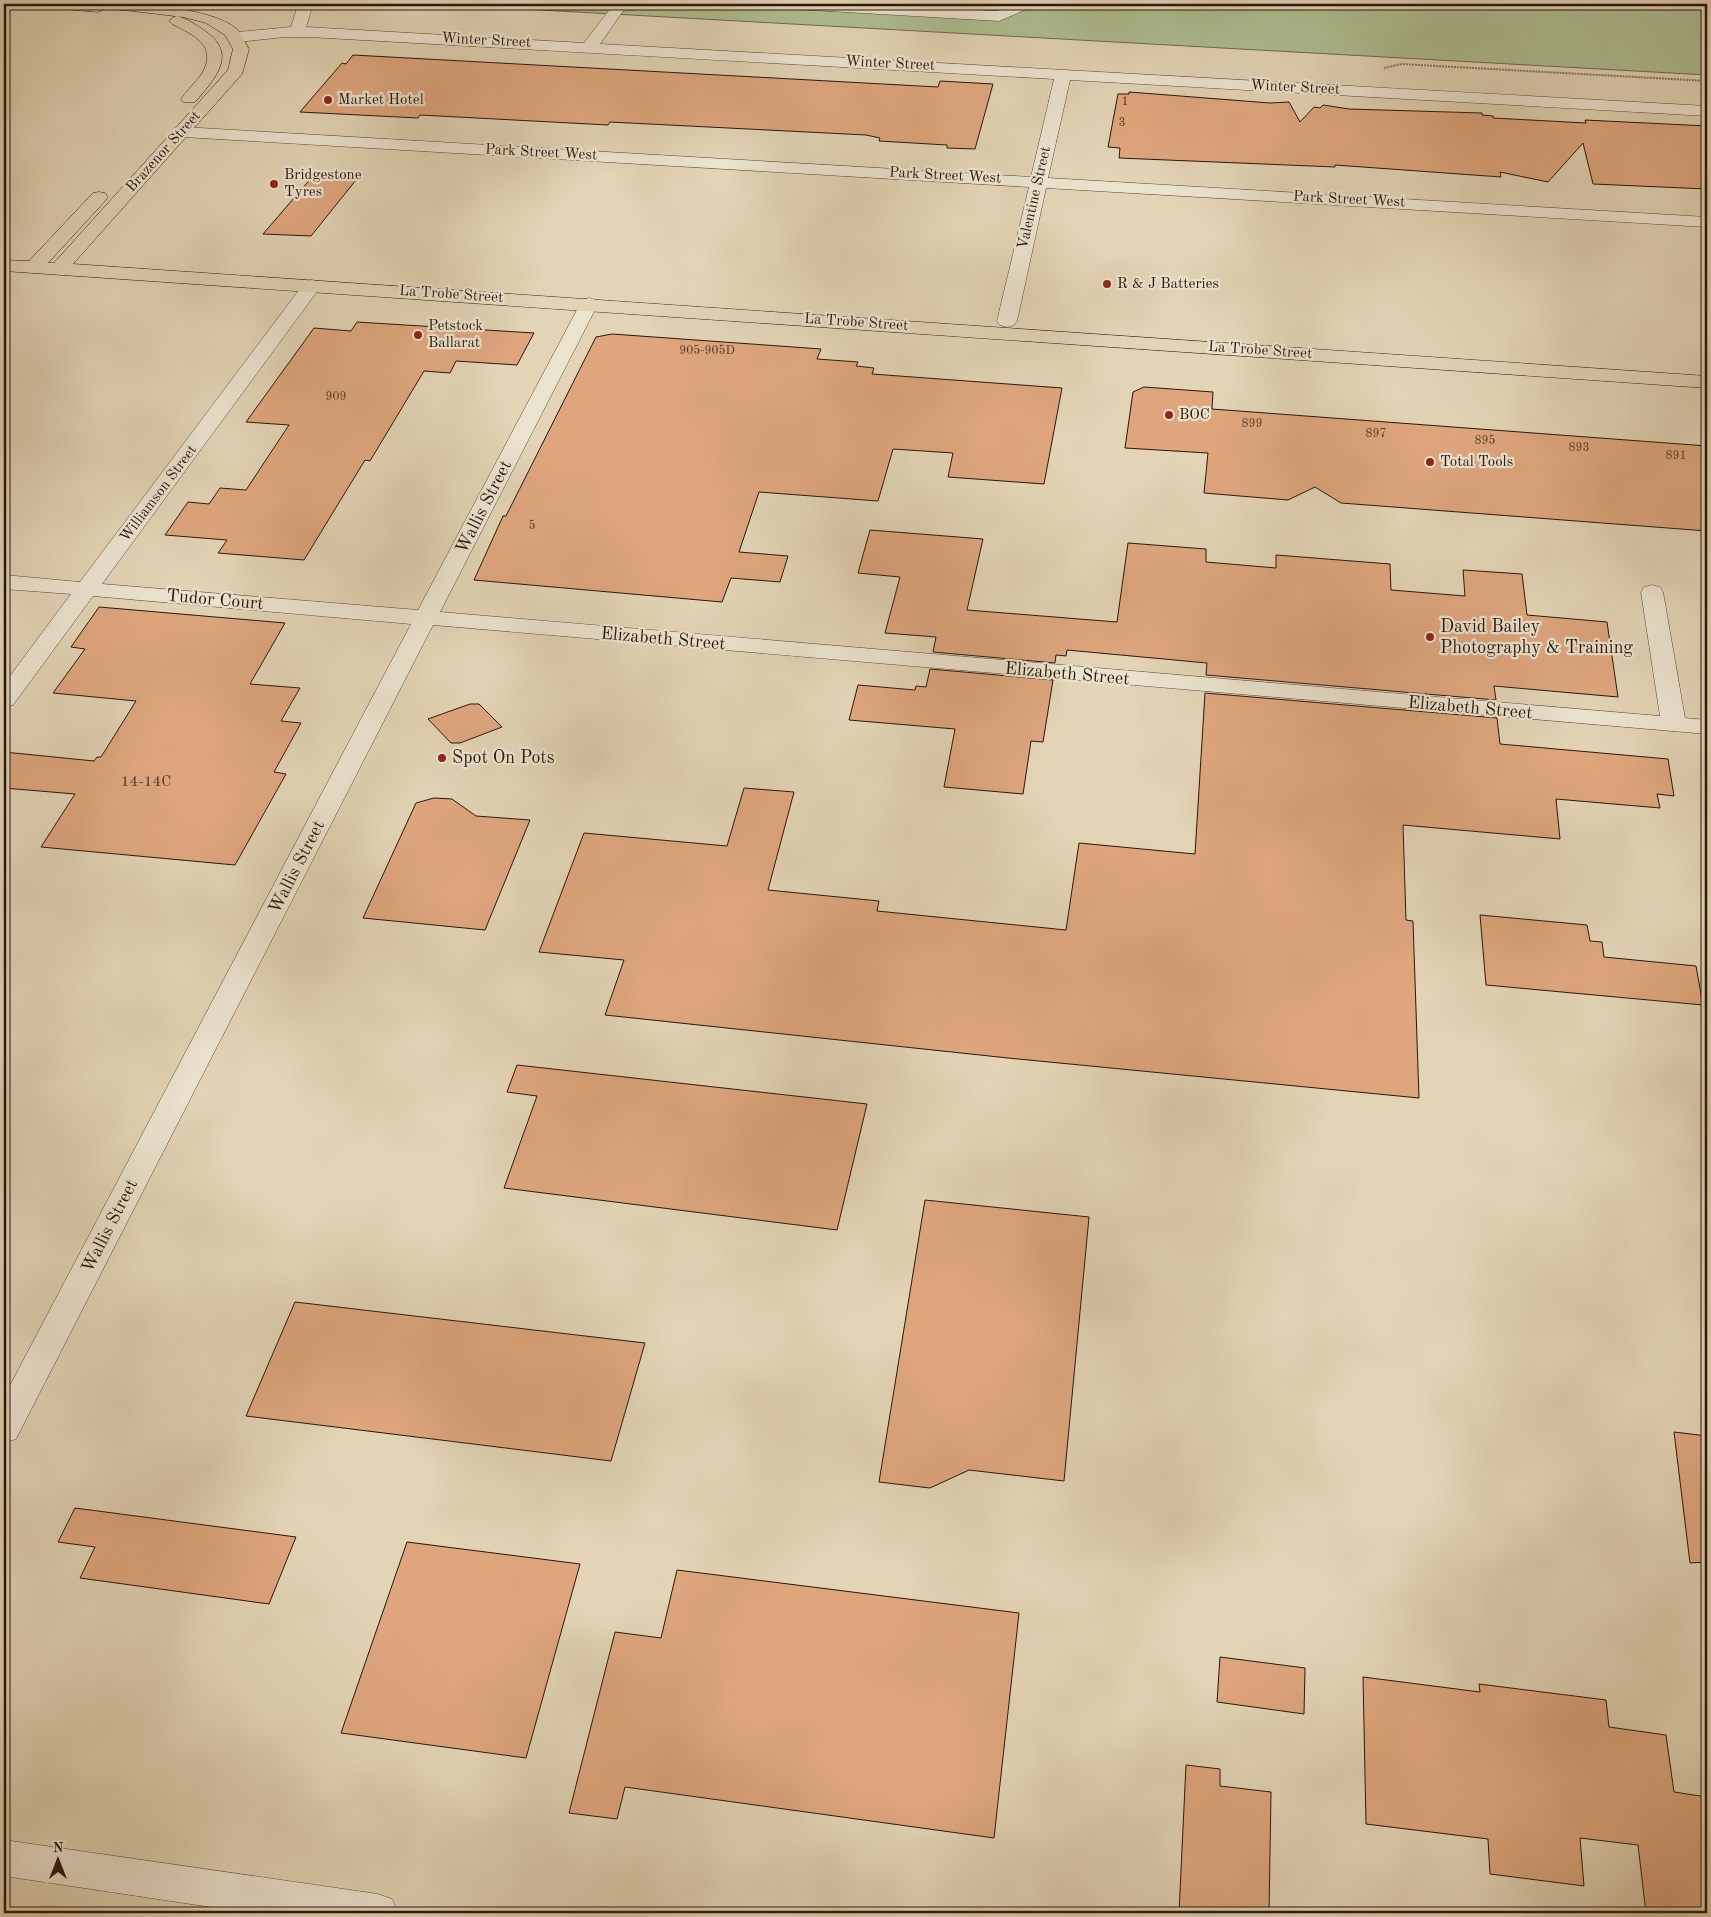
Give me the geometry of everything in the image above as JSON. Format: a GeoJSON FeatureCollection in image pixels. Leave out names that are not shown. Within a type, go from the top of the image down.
{"type":"FeatureCollection","features":[{"type":"Feature","properties":{"kind":"main road"},"geometry":{"type":"LineString","coordinates":[[54,4],[104,8],[156,16],[188,26],[208,38],[211,42],[238,37]]}},
{"type":"Feature","properties":{"kind":"main road"},"geometry":{"type":"LineString","coordinates":[[80,4],[153,7],[191,14],[220,24],[238,37]]}},
{"type":"Feature","properties":{"kind":"main road","name":"Brazenor Street"},"geometry":{"type":"LineString","coordinates":[[172,127],[236,71],[242,51],[238,37]]}},
{"type":"Feature","properties":{"kind":"main road","name":"Brazenor Street"},"geometry":{"type":"LineString","coordinates":[[64,264],[172,127],[200,88],[214,64],[216,55],[211,42]]}},
{"type":"Feature","properties":{"kind":"main road","name":"Brazenor Street"},"geometry":{"type":"LineString","coordinates":[[38,262],[108,187]]}},
{"type":"Feature","properties":{"kind":"main road","name":"La Trobe Street"},"geometry":{"type":"LineString","coordinates":[[4,254],[38,262],[64,264],[1006,327],[1707,382]]}},
{"type":"Feature","properties":{"kind":"main road","name":"La Trobe Street"},"geometry":{"type":"LineString","coordinates":[[4,265],[38,262]]}},
{"type":"Feature","properties":{"kind":"main road","name":"La Trobe Street"},"geometry":{"type":"LineString","coordinates":[[1006,327],[1707,369]]}},
{"type":"Feature","properties":{"kind":"street"},"geometry":{"type":"LineString","coordinates":[[297,31],[304,11],[309,4]]}},
{"type":"Feature","properties":{"kind":"street"},"geometry":{"type":"LineString","coordinates":[[590,46],[620,5],[650,4]]}},
{"type":"Feature","properties":{"kind":"street"},"geometry":{"type":"LineString","coordinates":[[778,4],[999,16],[1027,4]]}},
{"type":"Feature","properties":{"kind":"street","name":"Winter Street"},"geometry":{"type":"LineString","coordinates":[[238,37],[297,31],[590,46],[1707,111]]}},
{"type":"Feature","properties":{"kind":"street","name":"Valentine Street"},"geometry":{"type":"LineString","coordinates":[[1006,327],[1063,74]]}},
{"type":"Feature","properties":{"kind":"street","name":"Park Street West"},"geometry":{"type":"LineString","coordinates":[[172,127],[1707,222]]}},
{"type":"Feature","properties":{"kind":"street","name":"Williamson Street"},"geometry":{"type":"LineString","coordinates":[[4,700],[316,281]]}},
{"type":"Feature","properties":{"kind":"street","name":"Wallis Street"},"geometry":{"type":"LineString","coordinates":[[4,1429],[592,298]]}},
{"type":"Feature","properties":{"kind":"street","name":"Tudor Court"},"geometry":{"type":"LineString","coordinates":[[4,582],[426,618]]}},
{"type":"Feature","properties":{"kind":"street"},"geometry":{"type":"LineString","coordinates":[[1652,592],[1674,724]]}},
{"type":"Feature","properties":{"kind":"street","name":"Elizabeth Street"},"geometry":{"type":"LineString","coordinates":[[426,618],[1707,727]]}},
{"type":"Feature","properties":{"kind":"street"},"geometry":{"type":"LineString","coordinates":[[4,1858],[378,1913]]}},
{"type":"Feature","properties":{"kind":"path"},"geometry":{"type":"LineString","coordinates":[[228,6],[282,9]]}},
{"type":"Feature","properties":{"kind":"green space"},"geometry":{"type":"Polygon","coordinates":[[[433,4],[1707,4],[1707,75],[433,4]]]}},
{"type":"Feature","properties":{"kind":"building"},"geometry":{"type":"Polygon","coordinates":[[[353,55],[938,87],[940,81],[993,84],[975,149],[947,148],[947,145],[879,141],[880,138],[866,135],[610,122],[608,125],[420,115],[418,118],[300,112],[342,63],[346,64],[353,55]]]}},
{"type":"Feature","properties":{"kind":"building"},"geometry":{"type":"Polygon","coordinates":[[[1129,92],[1270,103],[1289,102],[1300,122],[1314,107],[1320,108],[1323,105],[1349,109],[1482,113],[1482,115],[1493,116],[1493,118],[1586,123],[1585,120],[1707,126],[1707,189],[1593,184],[1583,143],[1548,182],[1500,172],[1501,177],[1335,165],[1335,167],[1119,158],[1120,148],[1108,147],[1118,94],[1129,94],[1129,92]]]}},
{"type":"Feature","properties":{"kind":"building"},"geometry":{"type":"Polygon","coordinates":[[[319,172],[360,175],[311,236],[263,234],[313,176],[316,176],[319,172]]]}},
{"type":"Feature","properties":{"kind":"building"},"geometry":{"type":"Polygon","coordinates":[[[357,322],[534,333],[517,365],[456,361],[450,373],[424,371],[370,461],[365,460],[304,560],[218,553],[227,540],[165,535],[188,502],[209,504],[220,488],[246,490],[289,425],[246,422],[314,328],[351,331],[357,322]]]}},
{"type":"Feature","properties":{"kind":"building"},"geometry":{"type":"Polygon","coordinates":[[[612,334],[821,349],[817,359],[858,362],[856,366],[874,368],[872,374],[1062,388],[1044,484],[948,477],[953,453],[893,449],[878,501],[759,492],[739,552],[788,556],[780,582],[731,578],[722,602],[474,580],[503,516],[506,516],[596,337],[612,334]]]}},
{"type":"Feature","properties":{"kind":"building"},"geometry":{"type":"Polygon","coordinates":[[[1144,387],[1213,392],[1212,409],[1707,446],[1707,531],[1341,503],[1315,487],[1288,500],[1204,493],[1208,453],[1125,448],[1133,392],[1144,387]]]}},
{"type":"Feature","properties":{"kind":"building"},"geometry":{"type":"Polygon","coordinates":[[[870,530],[983,539],[967,610],[1117,622],[1128,543],[1206,549],[1206,562],[1276,568],[1276,555],[1390,564],[1391,590],[1465,596],[1463,570],[1522,574],[1527,615],[1607,622],[1618,697],[1494,686],[1496,700],[1206,675],[1207,663],[1067,650],[1066,656],[1056,655],[1055,663],[933,652],[936,637],[885,633],[900,577],[858,573],[870,530]]]}},
{"type":"Feature","properties":{"kind":"building"},"geometry":{"type":"Polygon","coordinates":[[[99,607],[285,623],[250,684],[300,688],[281,721],[301,723],[274,772],[286,774],[235,865],[41,847],[75,794],[4,788],[4,752],[94,761],[97,757],[101,757],[136,701],[53,693],[85,649],[71,647],[99,607]]]}},
{"type":"Feature","properties":{"kind":"building"},"geometry":{"type":"Polygon","coordinates":[[[930,669],[1053,680],[1043,742],[1031,741],[1023,794],[944,787],[955,729],[849,720],[858,685],[915,690],[916,686],[926,687],[930,669]]]}},
{"type":"Feature","properties":{"kind":"building"},"geometry":{"type":"Polygon","coordinates":[[[1205,693],[1497,718],[1500,744],[1668,759],[1674,796],[1657,794],[1660,808],[1556,799],[1560,839],[1403,825],[1406,920],[1413,921],[1419,1098],[1008,1058],[605,1015],[624,960],[539,952],[584,833],[727,846],[744,788],[794,792],[768,890],[879,901],[877,911],[1066,930],[1079,843],[1195,854],[1205,693]]]}},
{"type":"Feature","properties":{"kind":"building"},"geometry":{"type":"Polygon","coordinates":[[[470,704],[479,704],[502,727],[460,743],[451,743],[428,719],[470,704]]]}},
{"type":"Feature","properties":{"kind":"building"},"geometry":{"type":"Polygon","coordinates":[[[434,798],[452,799],[476,816],[530,820],[485,930],[363,918],[416,803],[434,798]]]}},
{"type":"Feature","properties":{"kind":"building"},"geometry":{"type":"Polygon","coordinates":[[[1480,915],[1587,925],[1590,941],[1602,942],[1604,957],[1696,966],[1703,1005],[1486,985],[1480,915]]]}},
{"type":"Feature","properties":{"kind":"building"},"geometry":{"type":"Polygon","coordinates":[[[517,1065],[867,1104],[837,1230],[504,1188],[537,1096],[507,1092],[517,1065]]]}},
{"type":"Feature","properties":{"kind":"building"},"geometry":{"type":"Polygon","coordinates":[[[925,1200],[1089,1217],[1064,1481],[969,1470],[930,1488],[879,1482],[925,1200]]]}},
{"type":"Feature","properties":{"kind":"building"},"geometry":{"type":"Polygon","coordinates":[[[295,1302],[645,1343],[611,1461],[246,1416],[295,1302]]]}},
{"type":"Feature","properties":{"kind":"building"},"geometry":{"type":"Polygon","coordinates":[[[1674,1432],[1707,1436],[1707,1562],[1690,1563],[1674,1432]]]}},
{"type":"Feature","properties":{"kind":"building"},"geometry":{"type":"Polygon","coordinates":[[[75,1508],[296,1537],[269,1604],[80,1578],[95,1547],[58,1542],[75,1508]]]}},
{"type":"Feature","properties":{"kind":"building"},"geometry":{"type":"Polygon","coordinates":[[[407,1542],[580,1564],[526,1758],[341,1733],[407,1542]]]}},
{"type":"Feature","properties":{"kind":"building"},"geometry":{"type":"Polygon","coordinates":[[[677,1570],[1019,1613],[994,1838],[625,1787],[617,1819],[569,1813],[615,1632],[661,1638],[677,1570]]]}},
{"type":"Feature","properties":{"kind":"building"},"geometry":{"type":"Polygon","coordinates":[[[1220,1657],[1305,1668],[1304,1714],[1217,1702],[1220,1657]]]}},
{"type":"Feature","properties":{"kind":"building"},"geometry":{"type":"Polygon","coordinates":[[[1363,1677],[1480,1692],[1479,1684],[1606,1700],[1609,1727],[1666,1735],[1674,1792],[1707,1797],[1707,1913],[1646,1913],[1638,1845],[1580,1838],[1584,1886],[1490,1874],[1488,1839],[1366,1824],[1363,1677]]]}},
{"type":"Feature","properties":{"kind":"building"},"geometry":{"type":"Polygon","coordinates":[[[1186,1765],[1220,1769],[1220,1786],[1271,1792],[1269,1913],[1179,1913],[1186,1765]]]}},
{"type":"Feature","properties":{"kind":"place","name":"Market Hotel"},"geometry":{"type":"Point","coordinates":[328,100]}},
{"type":"Feature","properties":{"kind":"place","name":"Bridgestone Tyres"},"geometry":{"type":"Point","coordinates":[274,184]}},
{"type":"Feature","properties":{"kind":"place","name":"R & J Batteries"},"geometry":{"type":"Point","coordinates":[1107,284]}},
{"type":"Feature","properties":{"kind":"place","name":"Petstock Ballarat"},"geometry":{"type":"Point","coordinates":[418,335]}},
{"type":"Feature","properties":{"kind":"place","name":"BOC"},"geometry":{"type":"Point","coordinates":[1169,415]}},
{"type":"Feature","properties":{"kind":"place","name":"Total Tools"},"geometry":{"type":"Point","coordinates":[1430,462]}},
{"type":"Feature","properties":{"kind":"place","name":"David Bailey Photography & Training"},"geometry":{"type":"Point","coordinates":[1430,637]}},
{"type":"Feature","properties":{"kind":"place","name":"Spot On Pots"},"geometry":{"type":"Point","coordinates":[442,758]}}]}
